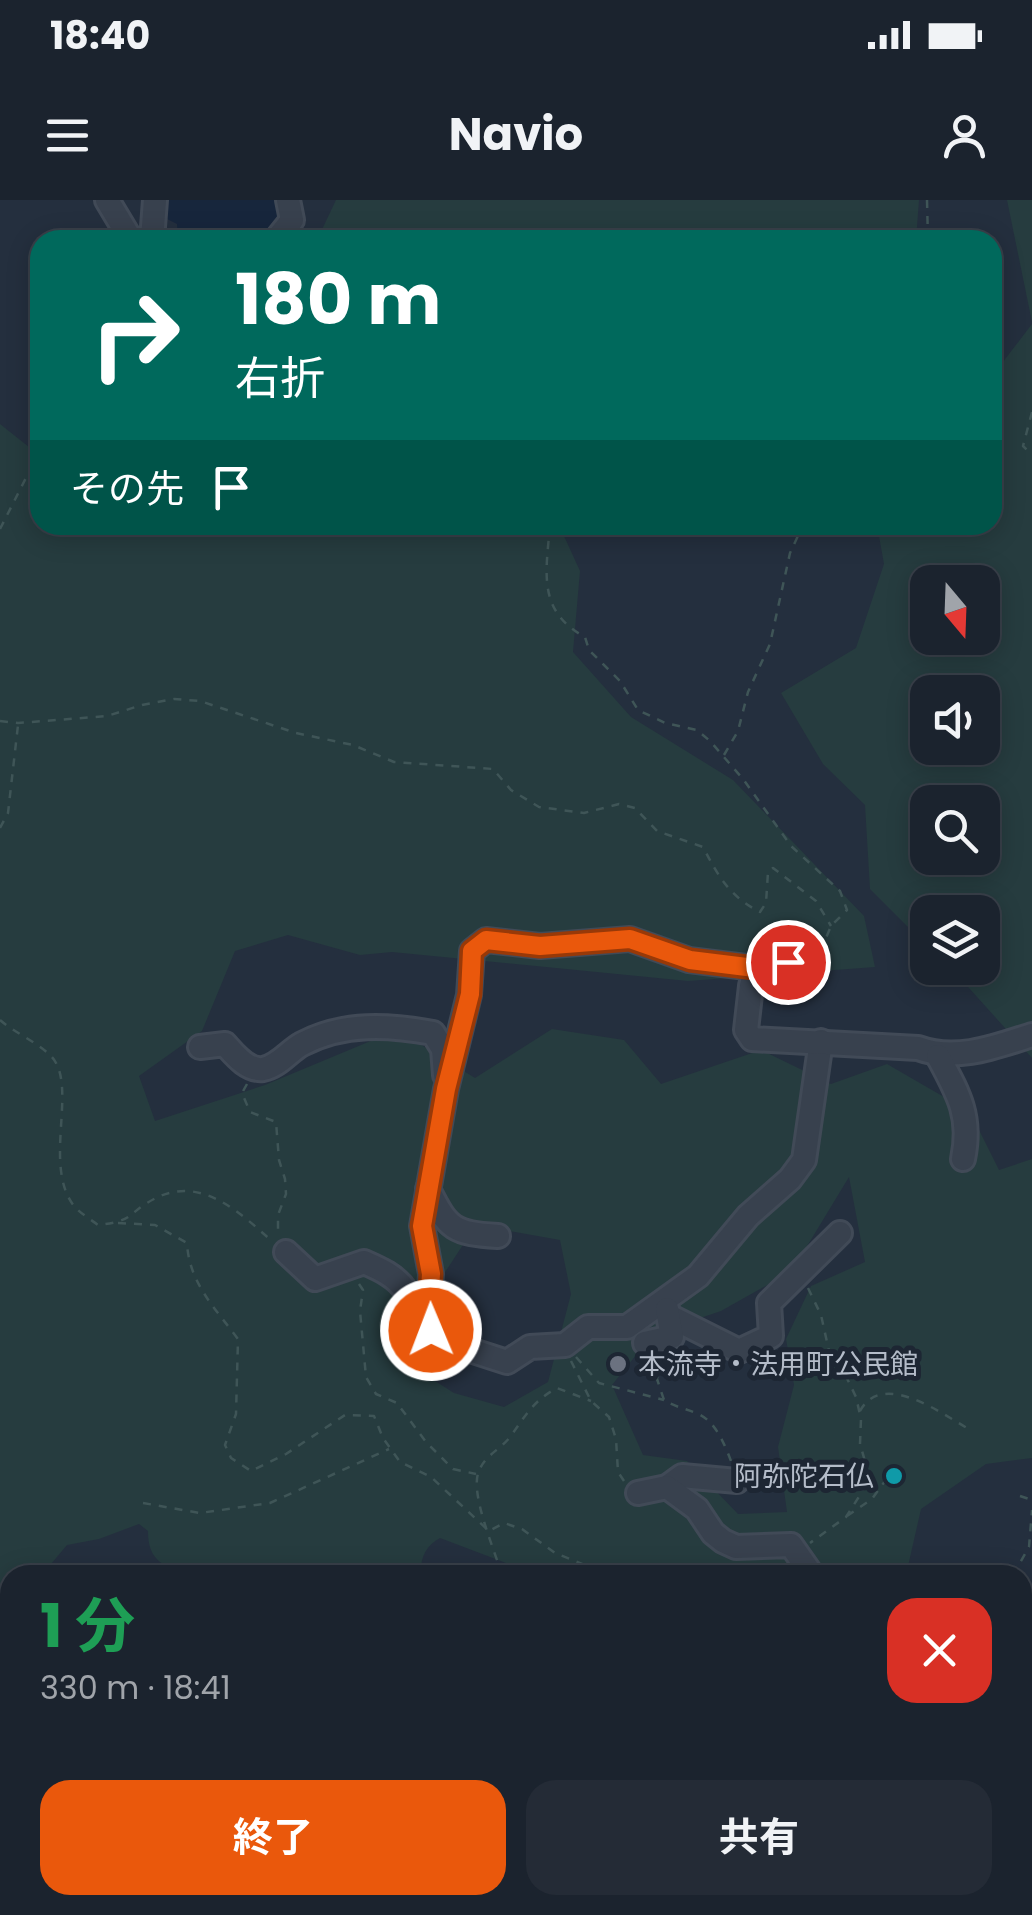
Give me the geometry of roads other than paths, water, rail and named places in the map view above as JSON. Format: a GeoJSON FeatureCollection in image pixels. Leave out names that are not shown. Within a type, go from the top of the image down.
{"type":"FeatureCollection","features":[{"type":"Feature","properties":{"kind":"street"},"geometry":{"type":"LineString","coordinates":[[107,200],[124,230]]}},
{"type":"Feature","properties":{"kind":"street"},"geometry":{"type":"LineString","coordinates":[[153,230],[155,200]]}},
{"type":"Feature","properties":{"kind":"street"},"geometry":{"type":"LineString","coordinates":[[284,230],[292,220],[288,200]]}},
{"type":"Feature","properties":{"kind":"street"},"geometry":{"type":"LineString","coordinates":[[812,954],[763,969],[690,960],[630,939],[540,946],[486,940],[472,951],[470,994],[446,1089],[422,1226],[431,1274],[431,1330],[439,1340],[508,1362],[530,1347],[565,1345],[588,1327],[626,1327],[667,1308],[748,1216],[790,1180],[804,1160],[821,1041]]}},
{"type":"Feature","properties":{"kind":"street"},"geometry":{"type":"LineString","coordinates":[[763,969],[751,986],[746,1030],[752,1039],[918,1048],[938,1056],[982,1050],[1032,1035]]}},
{"type":"Feature","properties":{"kind":"street"},"geometry":{"type":"LineString","coordinates":[[200,1047],[225,1044],[242,1062],[257,1069],[281,1060],[300,1044],[335,1032],[394,1026],[433,1033],[443,1049],[446,1089]]}},
{"type":"Feature","properties":{"kind":"street"},"geometry":{"type":"LineString","coordinates":[[938,1056],[958,1095],[969,1131],[962,1159]]}},
{"type":"Feature","properties":{"kind":"street"},"geometry":{"type":"LineString","coordinates":[[428,1190],[443,1220],[461,1233],[498,1236]]}},
{"type":"Feature","properties":{"kind":"street"},"geometry":{"type":"LineString","coordinates":[[667,1308],[739,1351],[757,1345],[771,1336],[769,1303],[840,1232]]}},
{"type":"Feature","properties":{"kind":"street"},"geometry":{"type":"LineString","coordinates":[[286,1252],[315,1279],[364,1262],[387,1273],[428,1317]]}},
{"type":"Feature","properties":{"kind":"street"},"geometry":{"type":"LineString","coordinates":[[645,1343],[672,1337],[667,1308]]}},
{"type":"Feature","properties":{"kind":"street"},"geometry":{"type":"LineString","coordinates":[[638,1493],[667,1487],[682,1476],[738,1482]]}},
{"type":"Feature","properties":{"kind":"street"},"geometry":{"type":"LineString","coordinates":[[667,1487],[697,1509],[723,1542],[736,1546],[791,1545],[806,1565]]}},
{"type":"Feature","properties":{"kind":"water"},"geometry":{"type":"Polygon","coordinates":[[[167,200],[276,200],[280,221],[270,230],[177,230],[177,224],[165,218],[167,200]]]}},
{"type":"Feature","properties":{"kind":"place","name":"本流寺・法用町公民館"},"geometry":{"type":"Point","coordinates":[618,1364]}},
{"type":"Feature","properties":{"kind":"place","name":"阿弥陀石仏"},"geometry":{"type":"Point","coordinates":[894,1476]}}]}
